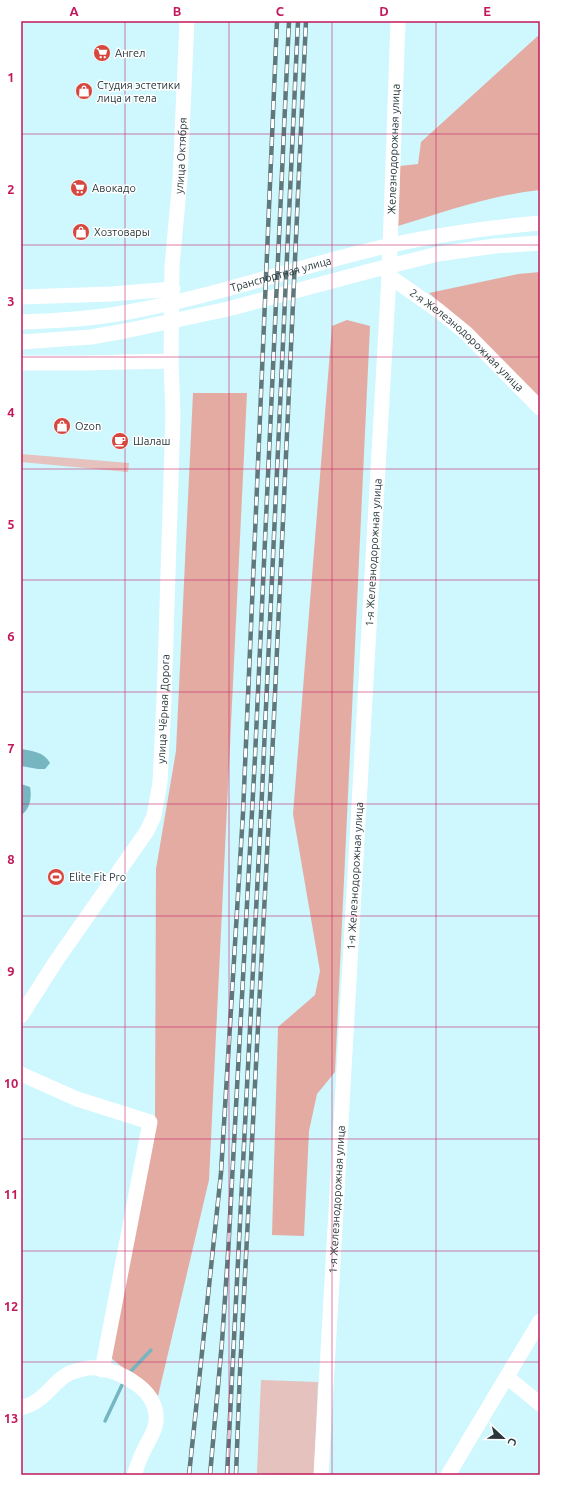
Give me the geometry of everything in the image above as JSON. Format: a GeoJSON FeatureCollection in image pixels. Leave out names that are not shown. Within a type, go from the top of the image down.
{"type":"FeatureCollection","features":[{"type":"Feature","properties":{"kind":"street","name":"улица Октября"},"geometry":{"type":"LineString","coordinates":[[173,289],[172,266],[180,179],[187,21]]}},
{"type":"Feature","properties":{"kind":"street","name":"Железнодорожная улица"},"geometry":{"type":"LineString","coordinates":[[388,276],[398,21]]}},
{"type":"Feature","properties":{"kind":"street","name":"Транспортная улица"},"geometry":{"type":"LineString","coordinates":[[21,322],[54,321],[123,313],[162,305],[371,250],[434,236],[495,227],[540,223]]}},
{"type":"Feature","properties":{"kind":"street","name":"Транспортная улица"},"geometry":{"type":"LineString","coordinates":[[21,342],[91,337],[126,331],[228,309],[370,270],[438,254],[495,246],[540,243]]}},
{"type":"Feature","properties":{"kind":"street","name":"2-я Железнодорожная улица"},"geometry":{"type":"LineString","coordinates":[[388,276],[466,333],[540,408]]}},
{"type":"Feature","properties":{"kind":"street","name":"1-я Железнодорожная улица"},"geometry":{"type":"LineString","coordinates":[[321,1475],[388,276]]}},
{"type":"Feature","properties":{"kind":"street"},"geometry":{"type":"LineString","coordinates":[[21,297],[111,294],[173,289]]}},
{"type":"Feature","properties":{"kind":"street","name":"улица Чёрная Дорога"},"geometry":{"type":"LineString","coordinates":[[21,1016],[56,961],[146,831],[154,816],[160,782],[164,700],[174,415],[172,361],[173,289]]}},
{"type":"Feature","properties":{"kind":"street"},"geometry":{"type":"LineString","coordinates":[[21,363],[172,361]]}},
{"type":"Feature","properties":{"kind":"street"},"geometry":{"type":"LineString","coordinates":[[21,1074],[77,1098],[150,1122],[102,1370]]}},
{"type":"Feature","properties":{"kind":"street"},"geometry":{"type":"LineString","coordinates":[[448,1475],[540,1321]]}},
{"type":"Feature","properties":{"kind":"street"},"geometry":{"type":"LineString","coordinates":[[21,1408],[35,1402],[69,1374],[84,1369],[96,1368],[128,1379],[144,1390],[156,1409],[156,1423],[153,1433],[143,1452],[134,1475]]}},
{"type":"Feature","properties":{"kind":"street"},"geometry":{"type":"LineString","coordinates":[[507,1377],[540,1404]]}},
{"type":"Feature","properties":{"kind":"shaded area"},"geometry":{"type":"Polygon","coordinates":[[[540,34],[540,190],[522,192],[486,200],[398,226],[400,166],[418,164],[421,142],[540,34]]]}},
{"type":"Feature","properties":{"kind":"shaded area"},"geometry":{"type":"Polygon","coordinates":[[[540,272],[540,399],[467,326],[429,293],[518,274],[540,272]]]}},
{"type":"Feature","properties":{"kind":"shaded area"},"geometry":{"type":"Polygon","coordinates":[[[347,320],[370,326],[335,1072],[317,1094],[309,1131],[304,1236],[272,1235],[278,1027],[315,995],[320,971],[293,814],[332,326],[347,320]]]}},
{"type":"Feature","properties":{"kind":"shaded area"},"geometry":{"type":"Polygon","coordinates":[[[193,393],[247,393],[209,1180],[158,1396],[111,1358],[155,1118],[156,869],[176,751],[193,393]]]}},
{"type":"Feature","properties":{"kind":"shaded area"},"geometry":{"type":"Polygon","coordinates":[[[21,454],[129,463],[128,472],[21,462],[21,454]]]}},
{"type":"Feature","properties":{"kind":"shaded area"},"geometry":{"type":"Polygon","coordinates":[[[261,1380],[318,1382],[314,1475],[257,1473],[261,1380]]]}},
{"type":"Feature","properties":{"kind":"water"},"geometry":{"type":"Polygon","coordinates":[[[21,749],[34,751],[41,754],[48,759],[50,763],[45,769],[21,766],[21,749]]]}},
{"type":"Feature","properties":{"kind":"water"},"geometry":{"type":"Polygon","coordinates":[[[21,784],[30,787],[31,795],[28,807],[21,815],[21,784]]]}},
{"type":"Feature","properties":{"kind":"waterway"},"geometry":{"type":"LineString","coordinates":[[131,1371],[151,1350]]}},
{"type":"Feature","properties":{"kind":"waterway"},"geometry":{"type":"LineString","coordinates":[[105,1421],[122,1385]]}},
{"type":"Feature","properties":{"kind":"railway"},"geometry":{"type":"LineString","coordinates":[[189,1475],[221,1173],[243,813],[277,21]]}},
{"type":"Feature","properties":{"kind":"railway"},"geometry":{"type":"LineString","coordinates":[[210,1475],[228,1254],[255,757],[289,21]]}},
{"type":"Feature","properties":{"kind":"railway"},"geometry":{"type":"LineString","coordinates":[[227,1475],[261,814],[298,21]]}},
{"type":"Feature","properties":{"kind":"railway"},"geometry":{"type":"LineString","coordinates":[[236,1475],[240,1371],[272,759],[306,21]]}},
{"type":"Feature","properties":{"kind":"place","name":"Ангел"},"geometry":{"type":"Point","coordinates":[102,53]}},
{"type":"Feature","properties":{"kind":"place","name":"Студия эстетики лица и тела"},"geometry":{"type":"Point","coordinates":[84,91]}},
{"type":"Feature","properties":{"kind":"place","name":"Авокадо"},"geometry":{"type":"Point","coordinates":[79,188]}},
{"type":"Feature","properties":{"kind":"place","name":"Хозтовары"},"geometry":{"type":"Point","coordinates":[81,232]}},
{"type":"Feature","properties":{"kind":"place","name":"Ozon"},"geometry":{"type":"Point","coordinates":[62,426]}},
{"type":"Feature","properties":{"kind":"place","name":"Шалаш"},"geometry":{"type":"Point","coordinates":[120,441]}},
{"type":"Feature","properties":{"kind":"place","name":"Elite Fit Pro"},"geometry":{"type":"Point","coordinates":[56,877]}}]}
